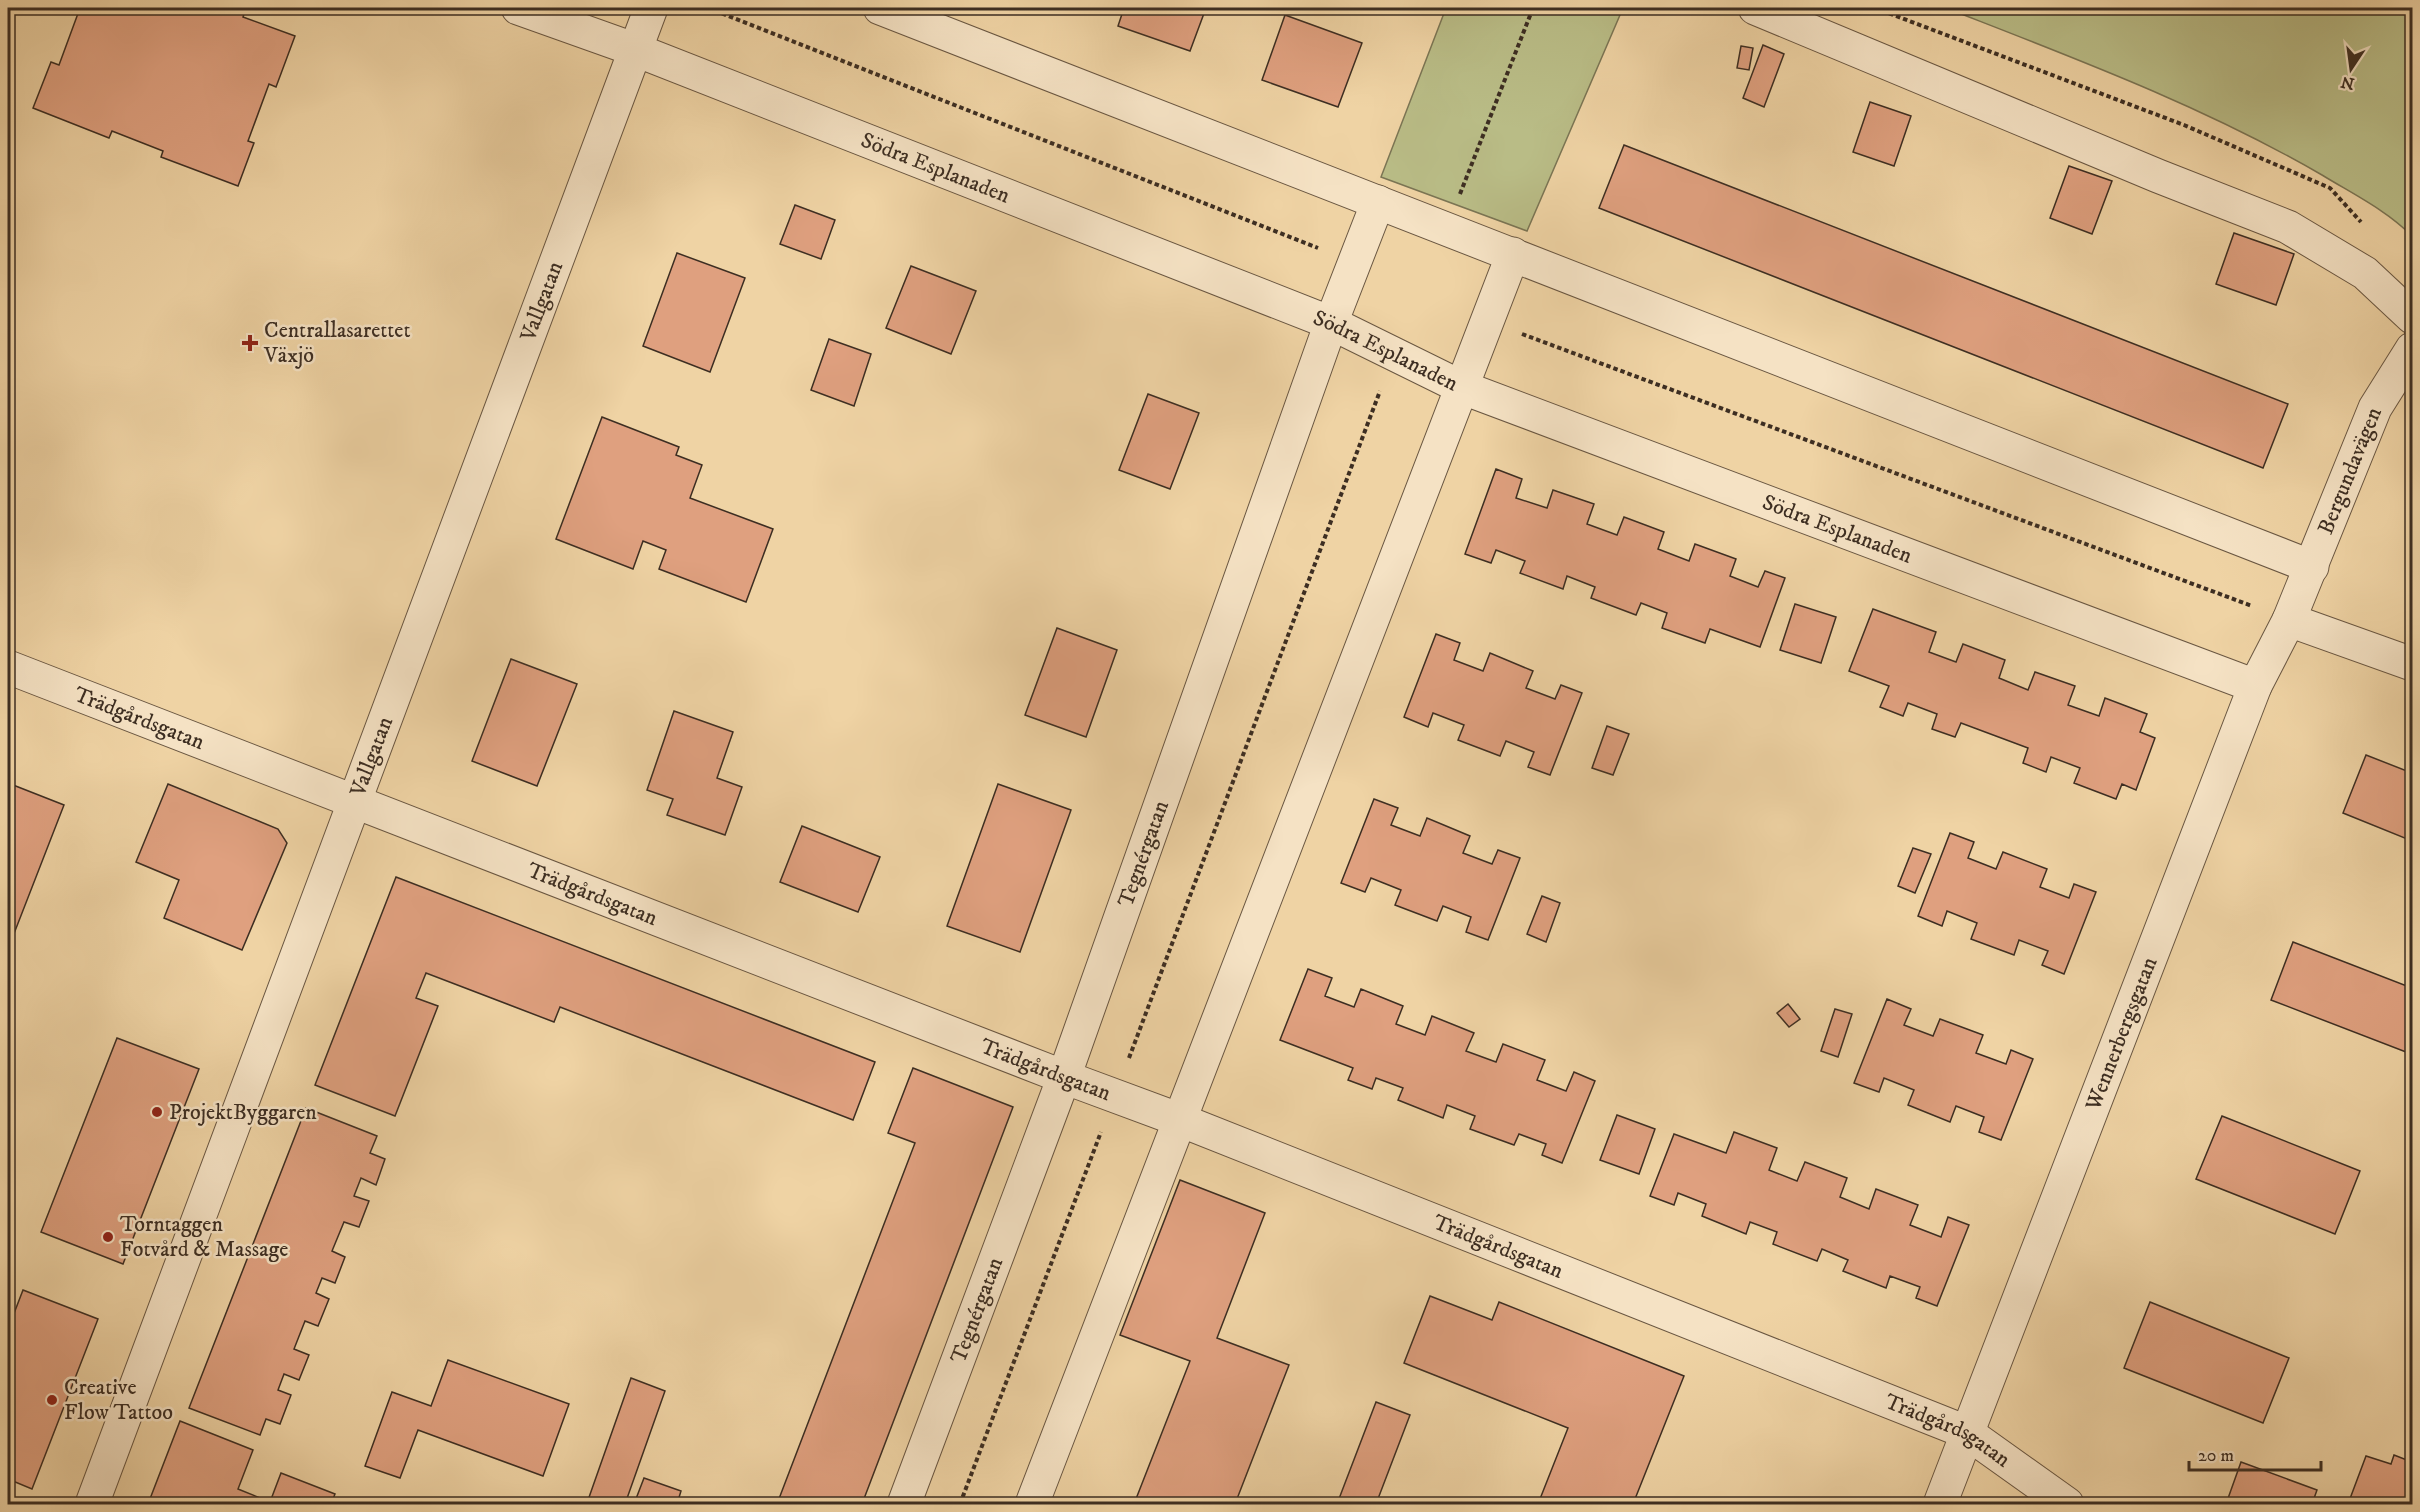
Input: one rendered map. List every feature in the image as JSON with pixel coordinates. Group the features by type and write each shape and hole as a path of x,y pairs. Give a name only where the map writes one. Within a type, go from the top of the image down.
{"street":[{"name":"Södra Esplanaden","path":"519,8 636,50 1331,323 1461,387 2255,686"},
{"name":"Vallgatan","path":"92,1504 651,8"},
{"path":"880,8 2312,567"},
{"path":"1755,8 2158,176 2288,227 2365,273 2412,317"},
{"name":"Tegnérgatan","path":"904,1504 1064,1077 1331,323 1378,202"},
{"path":"1032,1504 1513,254"},
{"name":"Bergundavägen","path":"2312,567 2375,408 2412,349"},
{"name":"Wennerbergsgatan","path":"1940,1504 2255,686 2289,620 2312,567"},
{"path":"2289,620 2412,664"},
{"name":"Trädgårdsgatan","path":"8,667 1180,1120 1966,1432 2067,1504"}],"path":[{"path":"708,8 1354,262"},
{"path":"1446,229 1533,8"},
{"path":"1875,8 2184,125 2330,188 2366,228"},
{"path":"1487,321 2289,620"},
{"path":"960,1504 1394,354"}],"green space":[{"path":"1446,8 1623,8 1527,231 1381,177"},
{"path":"1946,8 2412,8 2412,236 2380,210 2357,196 2277,150 2231,127 2137,84"}],"building":[{"path":"80,8 246,8 243,17 295,36 276,87 269,84 248,141 254,143 238,186 161,157 163,151 112,131 109,138 33,108 51,62 59,65"},
{"path":"1124,8 1206,8 1190,51 1118,26"},
{"path":"1285,15 1362,43 1338,107 1262,80"},
{"path":"1763,45 1784,54 1764,107 1743,98"},
{"path":"1741,46 1753,48 1749,70 1737,68"},
{"path":"1870,102 1911,116 1894,166 1853,152"},
{"path":"1624,145 2288,404 2263,468 1599,208"},
{"path":"2069,166 2112,181 2092,234 2050,218"},
{"path":"795,205 835,220 821,259 780,244"},
{"path":"2234,233 2294,254 2276,305 2216,284"},
{"path":"677,253 745,278 710,372 643,346"},
{"path":"911,266 976,291 951,354 886,328"},
{"path":"829,339 871,354 854,406 811,390"},
{"path":"1148,394 1199,413 1170,489 1119,470"},
{"path":"602,417 679,447 676,455 702,465 690,498 773,529 746,602 659,569 666,550 643,541 633,569 556,539"},
{"path":"1496,469 1522,479 1516,498 1547,508 1553,490 1594,504 1587,524 1617,535 1624,517 1664,532 1658,549 1689,561 1695,544 1736,559 1730,576 1758,587 1765,571 1785,578 1760,647 1710,629 1705,643 1662,628 1667,613 1641,603 1636,615 1591,598 1595,587 1567,576 1563,589 1520,573 1525,561 1496,550 1491,563 1465,554"},
{"path":"1795,604 1836,617 1821,663 1780,650"},
{"path":"1873,609 1936,632 1929,652 1956,662 1963,644 2005,660 1999,678 2028,690 2035,672 2075,686 2068,705 2099,716 2105,698 2147,714 2140,732 2155,738 2136,790 2122,784 2116,799 2074,783 2080,768 2051,757 2046,772 2023,763 2028,748 1961,723 1955,737 1932,729 1937,714 1908,703 1903,716 1880,707 1889,686 1849,671"},
{"path":"1057,628 1117,650 1086,737 1025,715"},
{"path":"1436,634 1460,643 1454,660 1483,671 1490,653 1533,671 1526,688 1555,699 1561,685 1582,693 1550,775 1528,767 1534,752 1506,741 1500,756 1458,740 1464,725 1433,713 1428,727 1404,717"},
{"path":"511,659 577,684 537,786 472,761"},
{"path":"674,711 733,732 717,778 742,787 725,835 667,815 673,799 647,790"},
{"path":"1607,726 1629,734 1613,775 1592,768"},
{"path":"2366,755 2412,773 2412,841 2343,813"},
{"path":"8,783 64,805 8,949"},
{"path":"168,784 278,829 287,843 242,950 164,918 179,880 136,862"},
{"path":"998,784 1071,810 1020,952 947,926"},
{"path":"1374,799 1398,808 1391,825 1420,836 1427,818 1470,836 1463,853 1492,864 1498,850 1520,858 1488,940 1466,932 1471,917 1443,906 1437,921 1395,905 1401,890 1371,878 1365,892 1341,883"},
{"path":"802,826 880,857 858,912 780,882"},
{"path":"1950,833 1974,842 1968,858 1996,869 2003,852 2047,869 2040,887 2069,898 2074,884 2096,892 2064,974 2042,965 2048,951 2019,940 2014,955 1971,939 1977,923 1947,911 1942,926 1918,916"},
{"path":"1913,848 1931,854 1915,893 1898,886"},
{"path":"396,877 875,1062 853,1120 560,1007 554,1022 426,973 416,998 438,1006 395,1116 315,1085"},
{"path":"1542,896 1560,903 1546,942 1527,934"},
{"path":"2293,942 2412,988 2412,1034 2406,1052 2271,1000"},
{"path":"1308,969 1332,978 1325,996 1354,1007 1361,989 1403,1006 1396,1024 1425,1035 1432,1016 1474,1033 1466,1051 1496,1062 1503,1044 1545,1060 1537,1080 1566,1091 1574,1072 1595,1081 1562,1163 1542,1155 1546,1144 1519,1134 1514,1145 1470,1129 1475,1116 1447,1105 1443,1118 1398,1100 1403,1088 1376,1078 1372,1089 1348,1080 1353,1068 1280,1040"},
{"path":"1887,999 1911,1009 1904,1025 1933,1036 1940,1019 1983,1035 1976,1053 2006,1064 2011,1050 2033,1059 2001,1140 1979,1132 1984,1117 1956,1106 1950,1122 1908,1105 1914,1090 1884,1078 1879,1092 1854,1083"},
{"path":"1788,1004 1800,1019 1789,1027 1777,1013"},
{"path":"1835,1009 1852,1014 1838,1057 1821,1051"},
{"path":"117,1038 199,1069 123,1264 41,1232"},
{"path":"913,1068 1013,1107 862,1504 777,1504 915,1143 888,1133"},
{"path":"306,1108 377,1136 370,1153 385,1159 376,1185 361,1178 354,1196 369,1201 359,1227 344,1222 332,1251 345,1257 335,1283 322,1278 316,1293 329,1299 318,1326 305,1321 294,1349 309,1355 299,1380 284,1374 278,1390 291,1395 280,1424 266,1419 260,1435 189,1408"},
{"path":"1617,1115 1655,1129 1639,1174 1600,1160"},
{"path":"2222,1116 2360,1171 2335,1234 2196,1179"},
{"path":"1734,1132 1777,1148 1769,1170 1797,1181 1805,1162 1847,1178 1840,1197 1869,1209 1876,1189 1918,1205 1910,1225 1941,1237 1948,1217 1969,1225 1937,1306 1916,1298 1920,1287 1890,1276 1886,1288 1843,1271 1848,1260 1822,1249 1817,1261 1773,1244 1777,1232 1750,1222 1746,1234 1702,1216 1706,1204 1678,1193 1674,1205 1650,1196 1674,1134 1726,1153"},
{"path":"1180,1180 1265,1213 1217,1338 1289,1365 1235,1504 1134,1504 1190,1361 1120,1335"},
{"path":"23,1290 98,1319 32,1489 8,1479 8,1329"},
{"path":"1430,1296 1492,1320 1499,1302 1684,1376 1633,1504 1538,1504 1568,1428 1404,1363"},
{"path":"2150,1302 2289,1358 2263,1423 2124,1368"},
{"path":"448,1360 569,1404 543,1476 418,1430 400,1478 365,1466 392,1392 431,1406"},
{"path":"631,1378 665,1391 625,1504 587,1503"},
{"path":"1376,1402 1410,1415 1376,1504 1337,1504"},
{"path":"180,1421 253,1450 238,1489 270,1502 281,1473 335,1494 331,1504 148,1504"},
{"path":"2394,1455 2412,1462 2412,1504 2348,1504 2366,1456 2391,1464"},
{"path":"2241,1462 2317,1490 2312,1504 2226,1504"},
{"path":"644,1478 681,1491 677,1504 634,1504"}],"place":[{"name":"Centrallasarettet Växjö","path":"250,343"},
{"name":"ProjektByggaren","path":"157,1112"},
{"name":"Torntaggen Fotvård & Massage","path":"108,1237"},
{"name":"Creative Flow Tattoo","path":"52,1400"}]}
